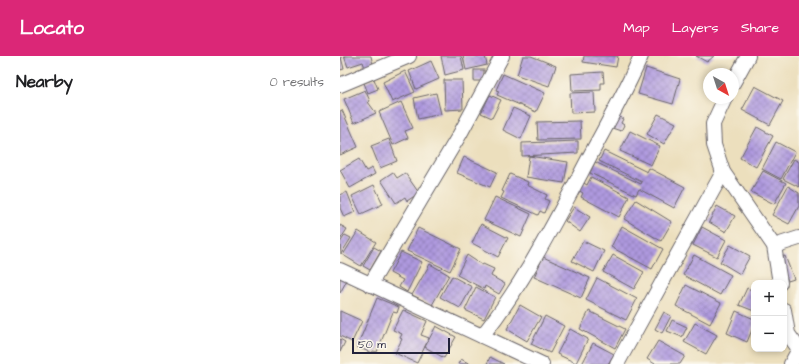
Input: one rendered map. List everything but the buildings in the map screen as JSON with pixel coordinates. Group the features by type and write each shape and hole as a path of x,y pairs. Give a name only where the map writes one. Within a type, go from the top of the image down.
{"street":[{"path":"340,85 388,60 409,56"},
{"path":"370,285 460,134 502,56"},
{"path":"482,336 503,310 523,280 615,109 641,56"},
{"path":"739,72 748,56"},
{"path":"722,104 713,124 714,145 724,172 774,246 780,280"},
{"path":"617,364 724,172"},
{"path":"774,246 799,238"},
{"path":"340,270 542,364"},
{"path":"785,316 788,334 799,349 791,364"}]}
